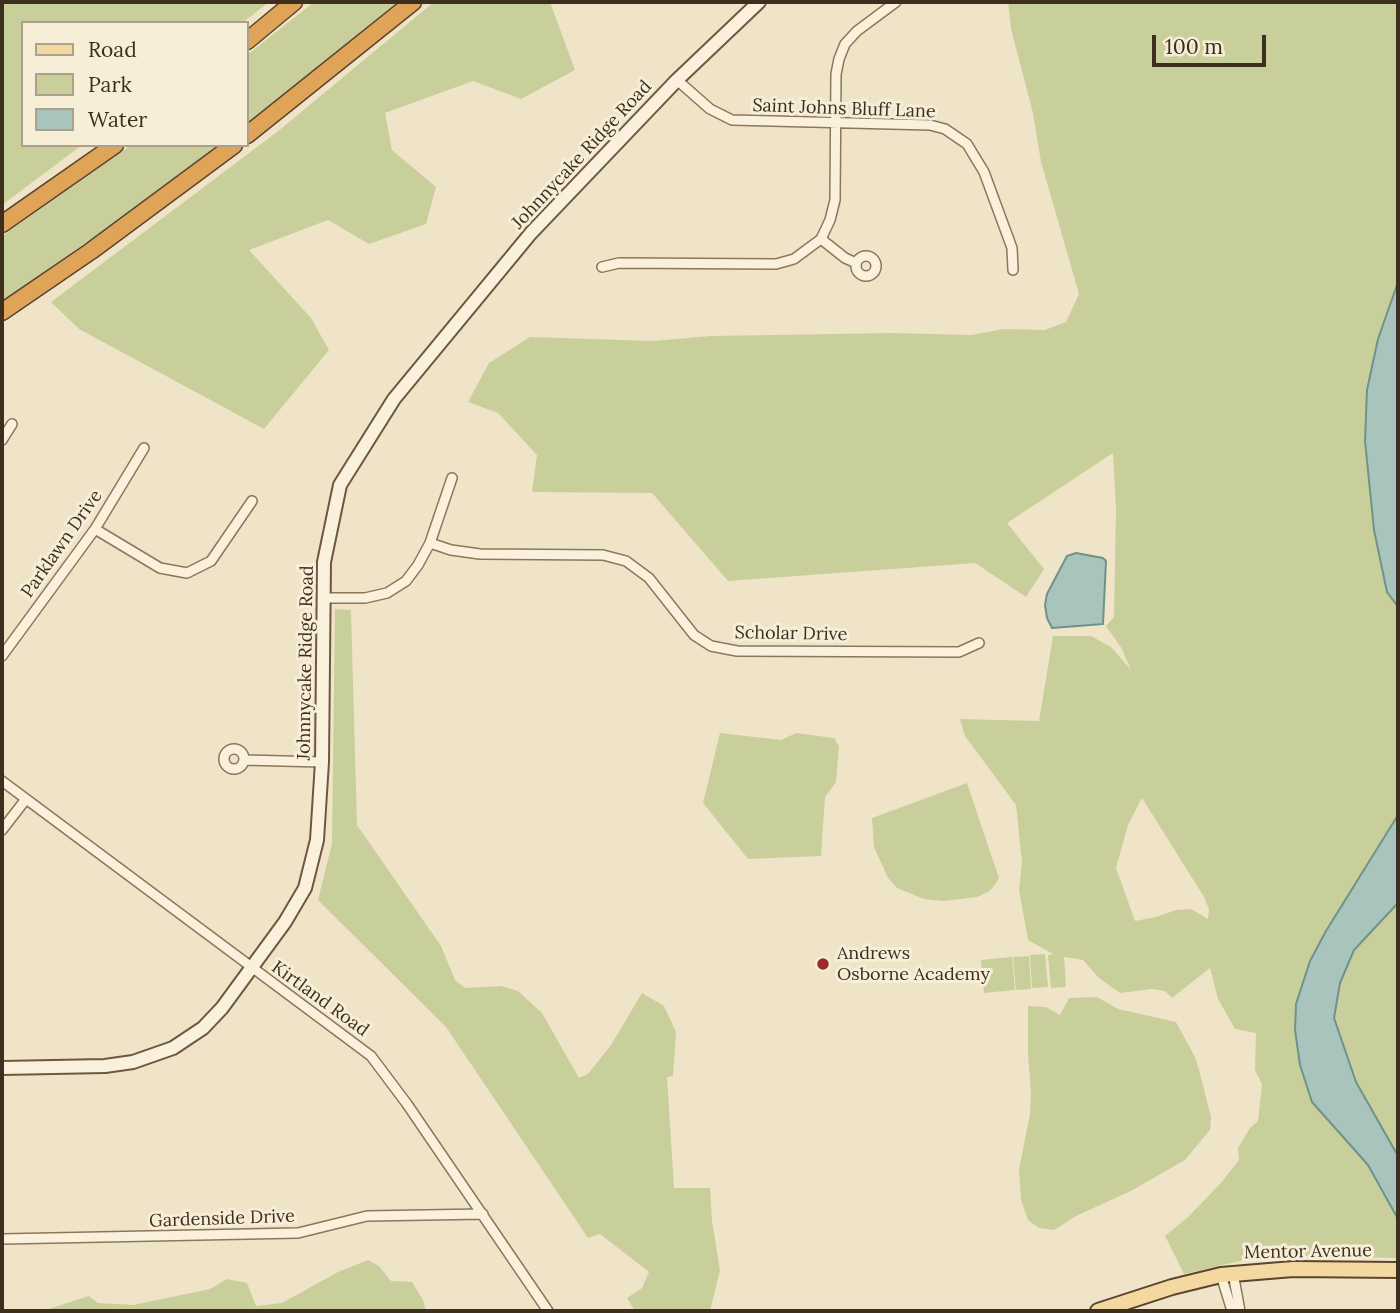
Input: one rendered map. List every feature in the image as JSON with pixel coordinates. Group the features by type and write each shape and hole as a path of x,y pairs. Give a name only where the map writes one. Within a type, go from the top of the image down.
{"highway":[{"path":"248,40 294,2"},
{"path":"248,134 413,2"},
{"path":"2,224 112,147"},
{"path":"2,312 91,251 231,147"}],"main road":[{"name":"Johnnycake Ridge Road","path":"2,1068 105,1066 133,1062 173,1048 203,1028 222,1008 285,922 305,888 317,840 322,762 324,562 340,485 394,399 531,233 677,80 759,2"},
{"name":"Mentor Avenue","path":"1098,1311 1172,1287 1227,1274 1293,1269 1398,1270"}],"street":[{"path":"602,267 619,263 776,264 794,259 821,239 835,200 836,74 839,59 845,44 870,19 896,2"},
{"name":"Saint Johns Bluff Lane","path":"677,80 710,109 732,120 930,125 958,136 972,150 984,172 1013,248 1013,270"},
{"path":"821,239 856,263"},
{"path":"2,440 12,424"},
{"name":"Parklawn Drive","path":"2,656 95,529 144,448"},
{"path":"324,598 365,598 387,593 406,581 430,543 452,478"},
{"path":"95,529 160,568 187,573 211,561 252,501"},
{"name":"Scholar Drive","path":"430,543 451,550 480,554 603,555 626,561 649,578 694,635 711,646 737,651 959,652 979,643"},
{"path":"244,760 322,762"},
{"name":"Kirtland Road","path":"2,781 371,1056 548,1311"},
{"path":"2,830 26,799"},
{"name":"Gardenside Drive","path":"2,1239 298,1233 368,1216 483,1214"},
{"path":"1227,1274 1232,1311"},
{"path":"1227,1274 1240,1311"}],"green space":[{"path":"2,2 269,2 245,21 21,21 21,147 79,147 2,205"},
{"path":"314,2 398,2 248,123 248,54"},
{"path":"434,2 550,2 575,70 521,99 473,81 385,113 392,150 436,187 426,224 369,244 328,220 249,250 311,318 329,350 264,429 79,329 51,302 277,132"},
{"path":"1008,2 1398,2 1398,282 1367,390 1365,441 1374,530 1387,592 1398,607 1398,815 1310,961 1312,1102 1368,1165 1398,1219 1398,1258 1305,1256 1244,1260 1184,1274 1165,1236 1220,1184 1239,1160 1238,1148 1250,1128 1258,1121 1262,1084 1255,1070 1256,1033 1235,1029 1218,999 1210,968 1172,998 1165,991 1152,989 1120,993 1099,978 1083,960 1064,957 1066,987 1051,988 1048,955 1053,954 1028,940 1019,890 1022,862 1016,805 965,736 960,719 1039,721 1053,636 1091,636 1111,647 1131,670 1122,649 1106,626 1114,617 1116,509 1113,453 1007,523 1044,569 1026,597 975,563 728,581 652,493 532,492 537,455 498,413 468,402 489,363 530,337 653,341 711,336 893,333 972,335 1003,329 1045,330 1066,322 1079,294 1041,162 1033,113 1011,29","holes":["1142,798 1209,909 1208,919 1191,909 1176,910 1135,921 1116,868 1128,825"]},
{"path":"128,147 217,147 2,301 2,236"},
{"path":"335,609 351,610 357,825 441,946 455,980 465,988 501,986 518,991 542,1013 579,1078 588,1074 611,1045 642,993 664,1006 676,1032 673,1076 667,1077 674,1188 710,1188 720,1270 710,1311 635,1311 627,1298 642,1288 649,1272 600,1234 588,1238 446,1027 318,900 332,843"},
{"path":"720,733 781,740 796,733 834,738 839,746 836,782 825,797 821,856 748,859 703,803"},
{"path":"967,783 999,878 995,885 977,897 943,901 924,899 897,888 888,878 874,847 872,818"},
{"path":"1398,903 1398,1156 1356,1082 1334,1018 1340,983 1354,950"},
{"path":"1045,954 1048,987 1032,988 1030,955"},
{"path":"1029,956 1031,989 1016,990 1013,957"},
{"path":"1012,957 1015,990 984,993 981,960"},
{"path":"1097,997 1118,1009 1176,1022 1195,1057 1211,1117 1210,1130 1185,1160 1131,1191 1078,1215 1054,1230 1039,1228 1028,1220 1021,1200 1019,1169 1030,1114 1028,1006 1046,1007 1060,1015 1069,998"},
{"path":"368,1260 379,1266 391,1281 412,1282 426,1311 42,1311 89,1296 98,1303 133,1305 210,1289 227,1279 247,1283 256,1306 282,1303 338,1272"}],"water":[{"path":"1398,282 1398,607 1387,592 1374,530 1365,441 1367,390 1378,339"},
{"path":"1076,553 1103,558 1106,561 1103,624 1052,628 1045,605 1047,594 1067,556"},
{"path":"1398,815 1398,903 1354,950 1340,983 1334,1018 1356,1082 1398,1156 1398,1219 1368,1165 1312,1102 1300,1065 1295,1030 1296,1004 1310,961"}],"place":[{"name":"Andrews Osborne Academy","path":"823,964"}]}
